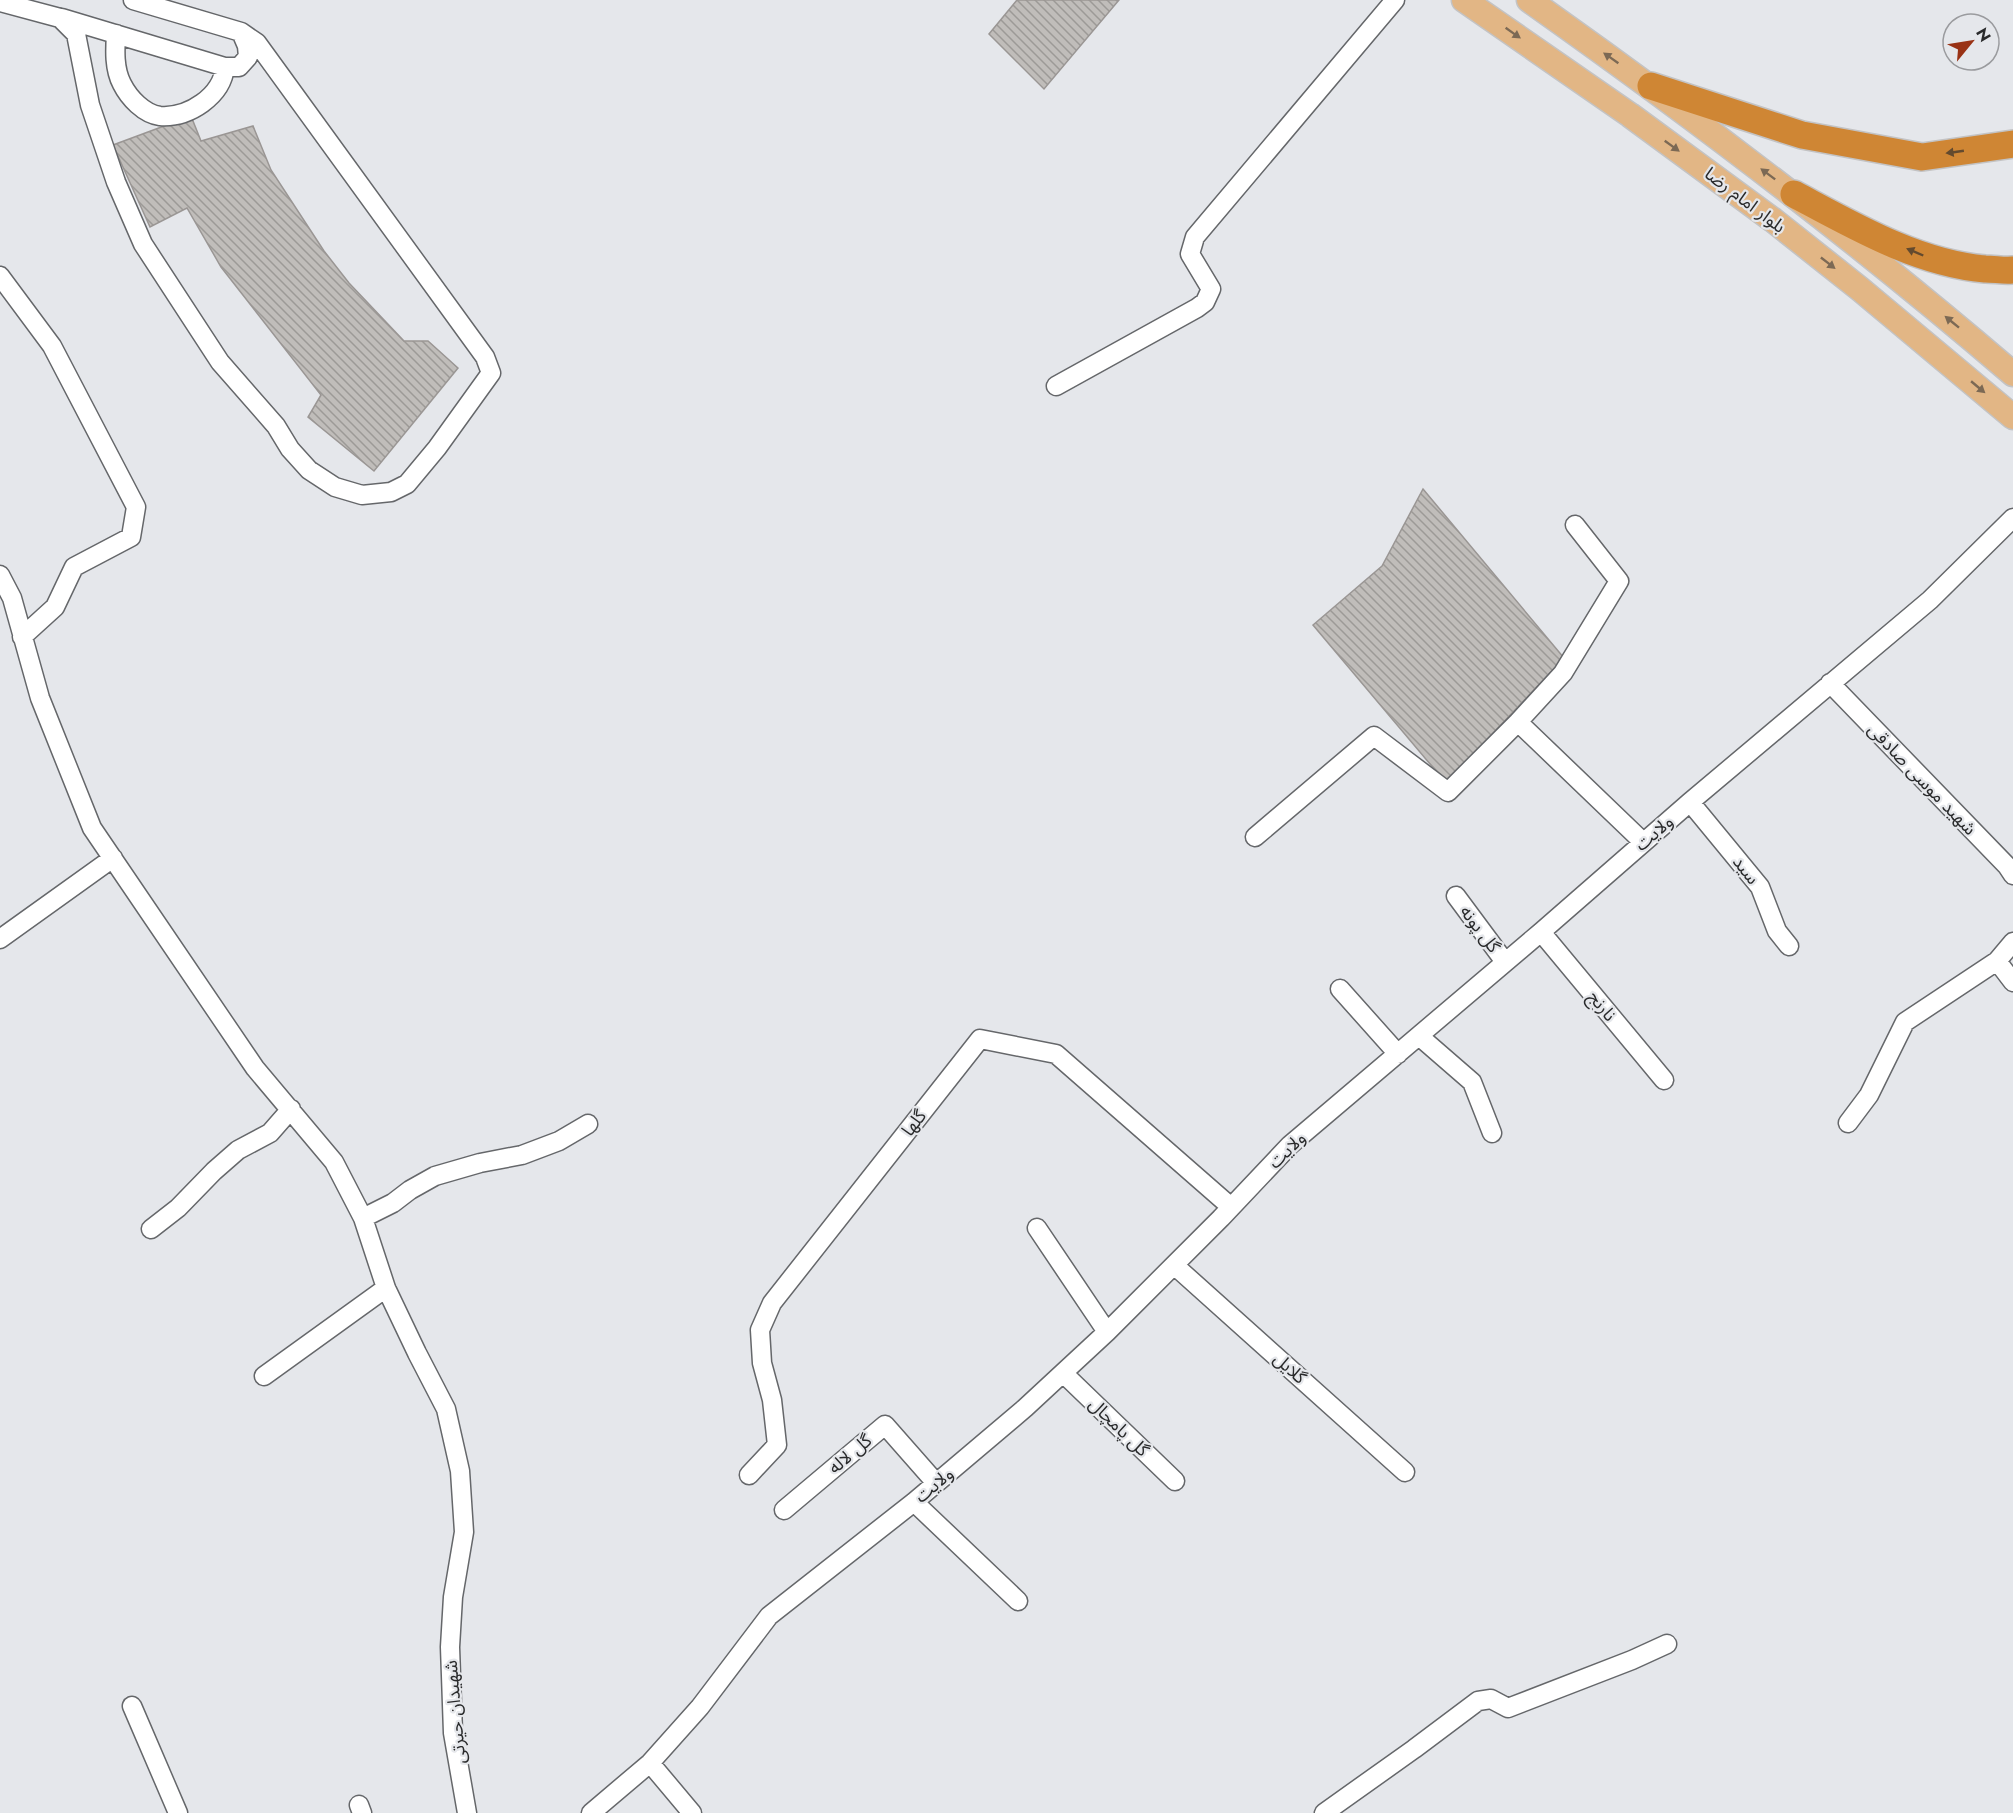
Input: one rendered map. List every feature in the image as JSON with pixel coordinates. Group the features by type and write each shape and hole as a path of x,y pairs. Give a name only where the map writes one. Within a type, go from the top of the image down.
{"highway":[{"path":"1651,86 1802,135 1922,157 2013,144"},
{"path":"1794,194 1854,226 1927,257 1962,267 2013,270"}],"main road":[{"name":"بلوار امام رضا","path":"1464,0 1630,115 1773,220 1860,289 2013,417"},
{"name":"بلوار امام رضا","path":"1529,0 1651,86 1794,194 2013,374"}],"street":[{"path":"60,18 76,34 90,105 116,182 143,244 220,362 276,426 290,449 309,470 335,488 362,495 391,492 407,484 491,374 485,357 257,43 241,32 133,0"},
{"path":"1056,386 1204,302 1210,295 1211,289 1190,254 1195,237 1395,0"},
{"path":"0,2 225,67 239,67 248,57 247,46 241,32"},
{"path":"116,34 116,61 121,83 134,101 151,113 160,116 177,114 208,99 224,80 225,67"},
{"path":"0,276 52,346 136,507 131,537 74,567 55,607 22,637"},
{"name":"ولایت","path":"591,1813 650,1763 700,1707 769,1616 914,1502 1025,1408 1107,1332 1232,1207 1290,1145 1541,932 1643,842 1930,600 2013,518"},
{"path":"1255,837 1374,736 1448,792 1563,674 1619,581 1575,525"},
{"name":"شهیدان حیرتی","path":"0,575 12,598 40,698 92,828 255,1068 334,1162 363,1218 386,1288 446,1409 460,1471 464,1532 453,1597 450,1647 453,1733 467,1813"},
{"name":"شهید موسی صادقی","path":"1830,683 2007,866 2013,875"},
{"path":"1518,722 1643,842"},
{"name":"سید","path":"1690,802 1760,886 1777,931 1789,946"},
{"path":"0,939 113,858"},
{"name":"گل پونه","path":"1456,896 1505,962"},
{"name":"نارنج","path":"1541,932 1664,1080"},
{"path":"1848,1123 1869,1095 1905,1022 1997,961 2013,942"},
{"path":"1997,961 2013,982"},
{"path":"1340,989 1398,1054"},
{"path":"1419,1036 1472,1082 1492,1133"},
{"name":"گلها","path":"749,1475 777,1445 772,1400 762,1363 760,1330 772,1303 980,1040 1056,1054 1232,1207"},
{"path":"152,1230 238,1150 270,1133 291,1109"},
{"path":"363,1218 393,1203 435,1176 480,1163 522,1155 559,1141 588,1124"},
{"path":"1037,1228 1107,1332"},
{"name":"گلایل","path":"1174,1265 1405,1472"},
{"path":"264,1376 386,1288"},
{"name":"گل پامچال","path":"1064,1373 1175,1481"},
{"name":"گل لاله","path":"784,1510 885,1425 936,1483"},
{"path":"914,1502 1018,1602"},
{"path":"1324,1813 1478,1701 1491,1699 1508,1708 1668,1644"},
{"path":"132,1706 178,1813"},
{"path":"650,1763 692,1813"}],"building":[{"path":"1017,0 1119,0 1044,89 989,34"},
{"path":"191,116 201,141 253,126 271,170 324,251 349,283 404,341 428,341 458,368 374,471 308,417 321,395 221,267 187,208 150,227 113,145"},
{"path":"1423,489 1564,658 1446,783 1313,625 1382,566"}]}
